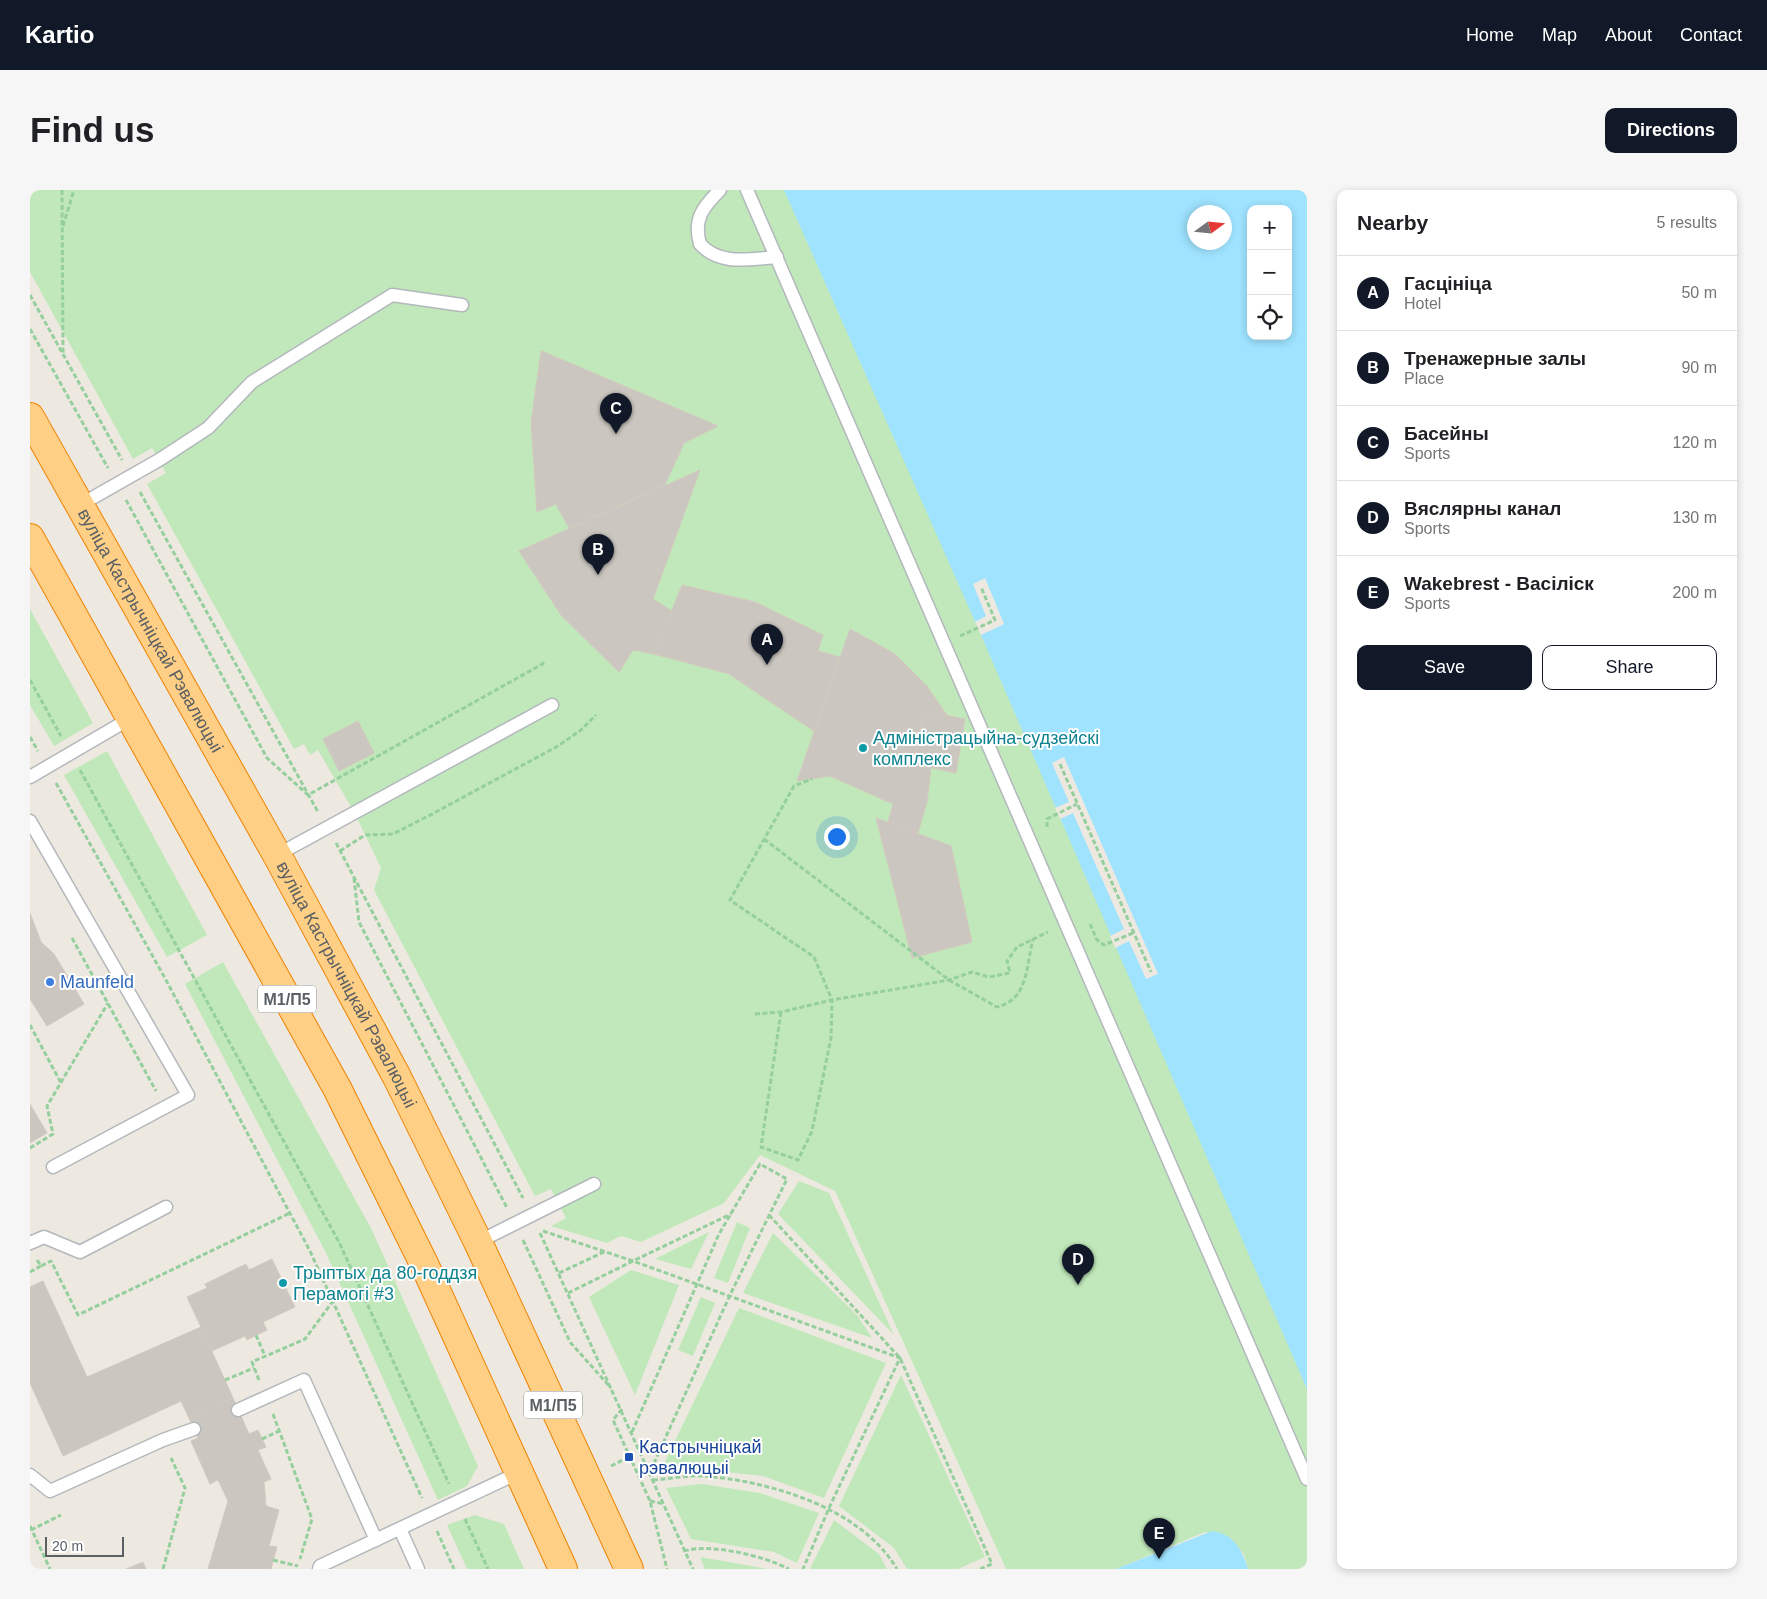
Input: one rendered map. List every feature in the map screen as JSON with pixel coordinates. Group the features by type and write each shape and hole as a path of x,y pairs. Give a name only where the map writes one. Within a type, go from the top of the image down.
{"highway":[{"name":"вуліца Кастрычніцкай Рэвалюцыі","path":"30,417 277,855 397,1077 478,1242 629,1569"},
{"name":"М1/П5","path":"30,538 337,1088 425,1266 563,1569"}],"lane":[{"path":"720,190 700,212 697,222 700,244 717,257 739,260 776,257"},
{"path":"747,190 1307,1479"},
{"path":"80,505 132,476 208,428 252,382 392,295 462,305"},
{"path":"277,855 552,705"},
{"path":"30,777 131,718"},
{"path":"30,821 188,1095 53,1167"},
{"path":"478,1242 594,1184"},
{"path":"32,1249 44,1237 80,1252 166,1207"},
{"path":"238,1410 304,1380 376,1540"},
{"path":"30,1475 50,1491 163,1440 194,1429"},
{"path":"319,1569 320,1566 518,1473"},
{"path":"400,1529 418,1569"}],"path":[{"path":"62,190 63,355"},
{"path":"62,232 74,190"},
{"path":"30,295 328,828 532,1214"},
{"path":"30,329 267,758 308,795"},
{"path":"976,629 995,620 982,587"},
{"path":"308,795 546,662"},
{"path":"30,680 339,1242 488,1569"},
{"path":"340,851 365,835 393,834 434,813 558,746 581,730 596,715"},
{"path":"30,737 166,980 290,1213 333,1301 454,1569"},
{"path":"1060,764 1151,972"},
{"path":"781,1012 761,1148 798,1160 812,1131 831,1038 832,1000 814,957 730,900 794,786 812,779"},
{"path":"1050,835 1047,828 1047,819 1077,804"},
{"path":"764,839 949,980 997,1007 1008,1004 1024,986 1032,939"},
{"path":"353,874 359,922 514,1223 570,1342 614,1391"},
{"path":"1089,923 1097,940 1104,945 1133,933"},
{"path":"755,1014 781,1012 832,1000 949,980 972,972 989,977 1010,973 1008,960 1017,947 1066,924"},
{"path":"71,936 165,1107"},
{"path":"30,1148 53,1134 47,1106 62,1084 108,1003"},
{"path":"30,1025 62,1084"},
{"path":"632,1432 719,1234 760,1164 787,1179 730,1295 650,1472"},
{"path":"30,1272 50,1261 78,1315 290,1213"},
{"path":"568,1293 633,1260 732,1214"},
{"path":"769,1215 900,1358 992,1564 980,1569"},
{"path":"693,1569 614,1391 539,1230 633,1260 900,1358"},
{"path":"32,1249 41,1266"},
{"path":"559,1273 606,1251"},
{"path":"273,1560 297,1568 312,1519 252,1362 305,1339 333,1301"},
{"path":"256,1335 265,1356"},
{"path":"803,1569 829,1508 900,1358"},
{"path":"225,1380 254,1368"},
{"path":"622,1409 613,1420 650,1501 667,1569"},
{"path":"262,1438 279,1431"},
{"path":"162,1569 185,1488 163,1440"},
{"path":"654,1480 702,1476 762,1484 829,1508 887,1553 897,1569"},
{"path":"650,1501 664,1504"},
{"path":"50,1569 30,1529 61,1516"},
{"path":"684,1551 698,1547 772,1560 789,1569"}],"green space":[{"path":"30,190 1307,190 1307,1569 1248,1569 1244,1555 1231,1538 1205,1532 1116,1569 1006,1569 835,1191 760,1155 724,1203 641,1242 621,1236 607,1243 551,1226 566,1218 551,1189 535,1196 374,890 381,868 354,812 318,750 310,755 304,744 294,749 147,484 166,473 152,448 133,459 30,272"},
{"path":"30,609 93,723 54,746 30,705"},
{"path":"107,751 207,935 167,957 64,775"},
{"path":"223,962 371,1228 478,1466 467,1486 438,1500 326,1253 185,984"},
{"path":"799,1181 829,1193 894,1335 778,1214"},
{"path":"737,1222 750,1228 728,1283 714,1278"},
{"path":"709,1232 691,1269 655,1259"},
{"path":"773,1233 857,1315 872,1338 743,1293"},
{"path":"631,1270 679,1285 635,1395 589,1297"},
{"path":"701,1297 715,1303 693,1356 678,1350"},
{"path":"739,1308 886,1363 824,1498 763,1476 697,1469 660,1472"},
{"path":"901,1375 985,1557 958,1569 907,1569 894,1548 839,1506"},
{"path":"702,1484 760,1493 819,1513 797,1563 774,1552 691,1539 666,1488"},
{"path":"475,1515 504,1524 524,1569 467,1569 447,1525"},
{"path":"834,1520 879,1554 887,1569 810,1569"},
{"path":"700,1557 768,1569 705,1569"}],"water":[{"path":"784,190 1307,190 1307,1389 981,635"},
{"path":"1212,1531 1226,1536 1236,1544 1243,1555 1248,1569 1116,1569"}],"pier":[{"path":"985,578 1004,624 981,635 975,622 986,616 973,584"},
{"path":"1064,757 1158,974 1146,979 1129,941 1115,948 1110,936 1124,929 1073,813 1060,819 1055,808 1069,802 1052,763"}],"building":[{"path":"541,351 718,426 684,443 665,485 569,528 556,504 537,512 531,423"},
{"path":"700,470 653,599 672,611 654,654 633,650 619,672 561,615 519,551"},
{"path":"682,585 755,602 823,635 818,651 840,657 814,731 729,674 654,654"},
{"name":"Адміністрацыйна-судзейскі комплекс","path":"850,629 895,654 926,685 947,715 924,711 914,764 931,768 927,802 918,833 888,822 893,804 830,776 797,781"},
{"path":"924,711 965,719 956,773 914,764"},
{"path":"358,721 374,753 339,771 323,739"},
{"path":"876,818 951,846 972,942 912,958"},
{"path":"30,913 41,942 37,958 30,965"},
{"name":"Maunfeld","path":"41,942 54,954 84,1004 47,1026 30,999 30,965 37,958"},
{"path":"30,1104 47,1133 30,1143"},
{"path":"272,1259 295,1307 263,1322 267,1330 247,1340 245,1336 212,1351 187,1297 207,1288 205,1284 246,1264 249,1270"},
{"path":"43,1281 87,1377 201,1327 233,1398 189,1418 181,1401 63,1456 30,1383 30,1287"},
{"path":"233,1398 249,1434 258,1430 266,1447 258,1450 271,1479 264,1482 266,1506 279,1510 269,1546 277,1547 271,1569 208,1569 228,1501 218,1480 210,1484 191,1441 198,1438 189,1418"},
{"path":"143,1562 146,1569 126,1569"}],"place":[{"name":"Басейны","path":"616,434"},
{"name":"Тренажерные залы","path":"598,575"},
{"name":"Гасцініца","path":"767,665"},
{"name":"Адміністрацыйна-судзейскі комплекс","path":"863,748"},
{"name":"Maunfeld","path":"50,982"},
{"name":"Трыптых да 80-годдзя Перамогі #3","path":"283,1283"},
{"name":"Вяслярны канал","path":"1078,1285"},
{"name":"Кастрычніцкай рэвалюцыі","path":"629,1457"},
{"name":"Wakebrest - Васіліск","path":"1159,1559"}]}
